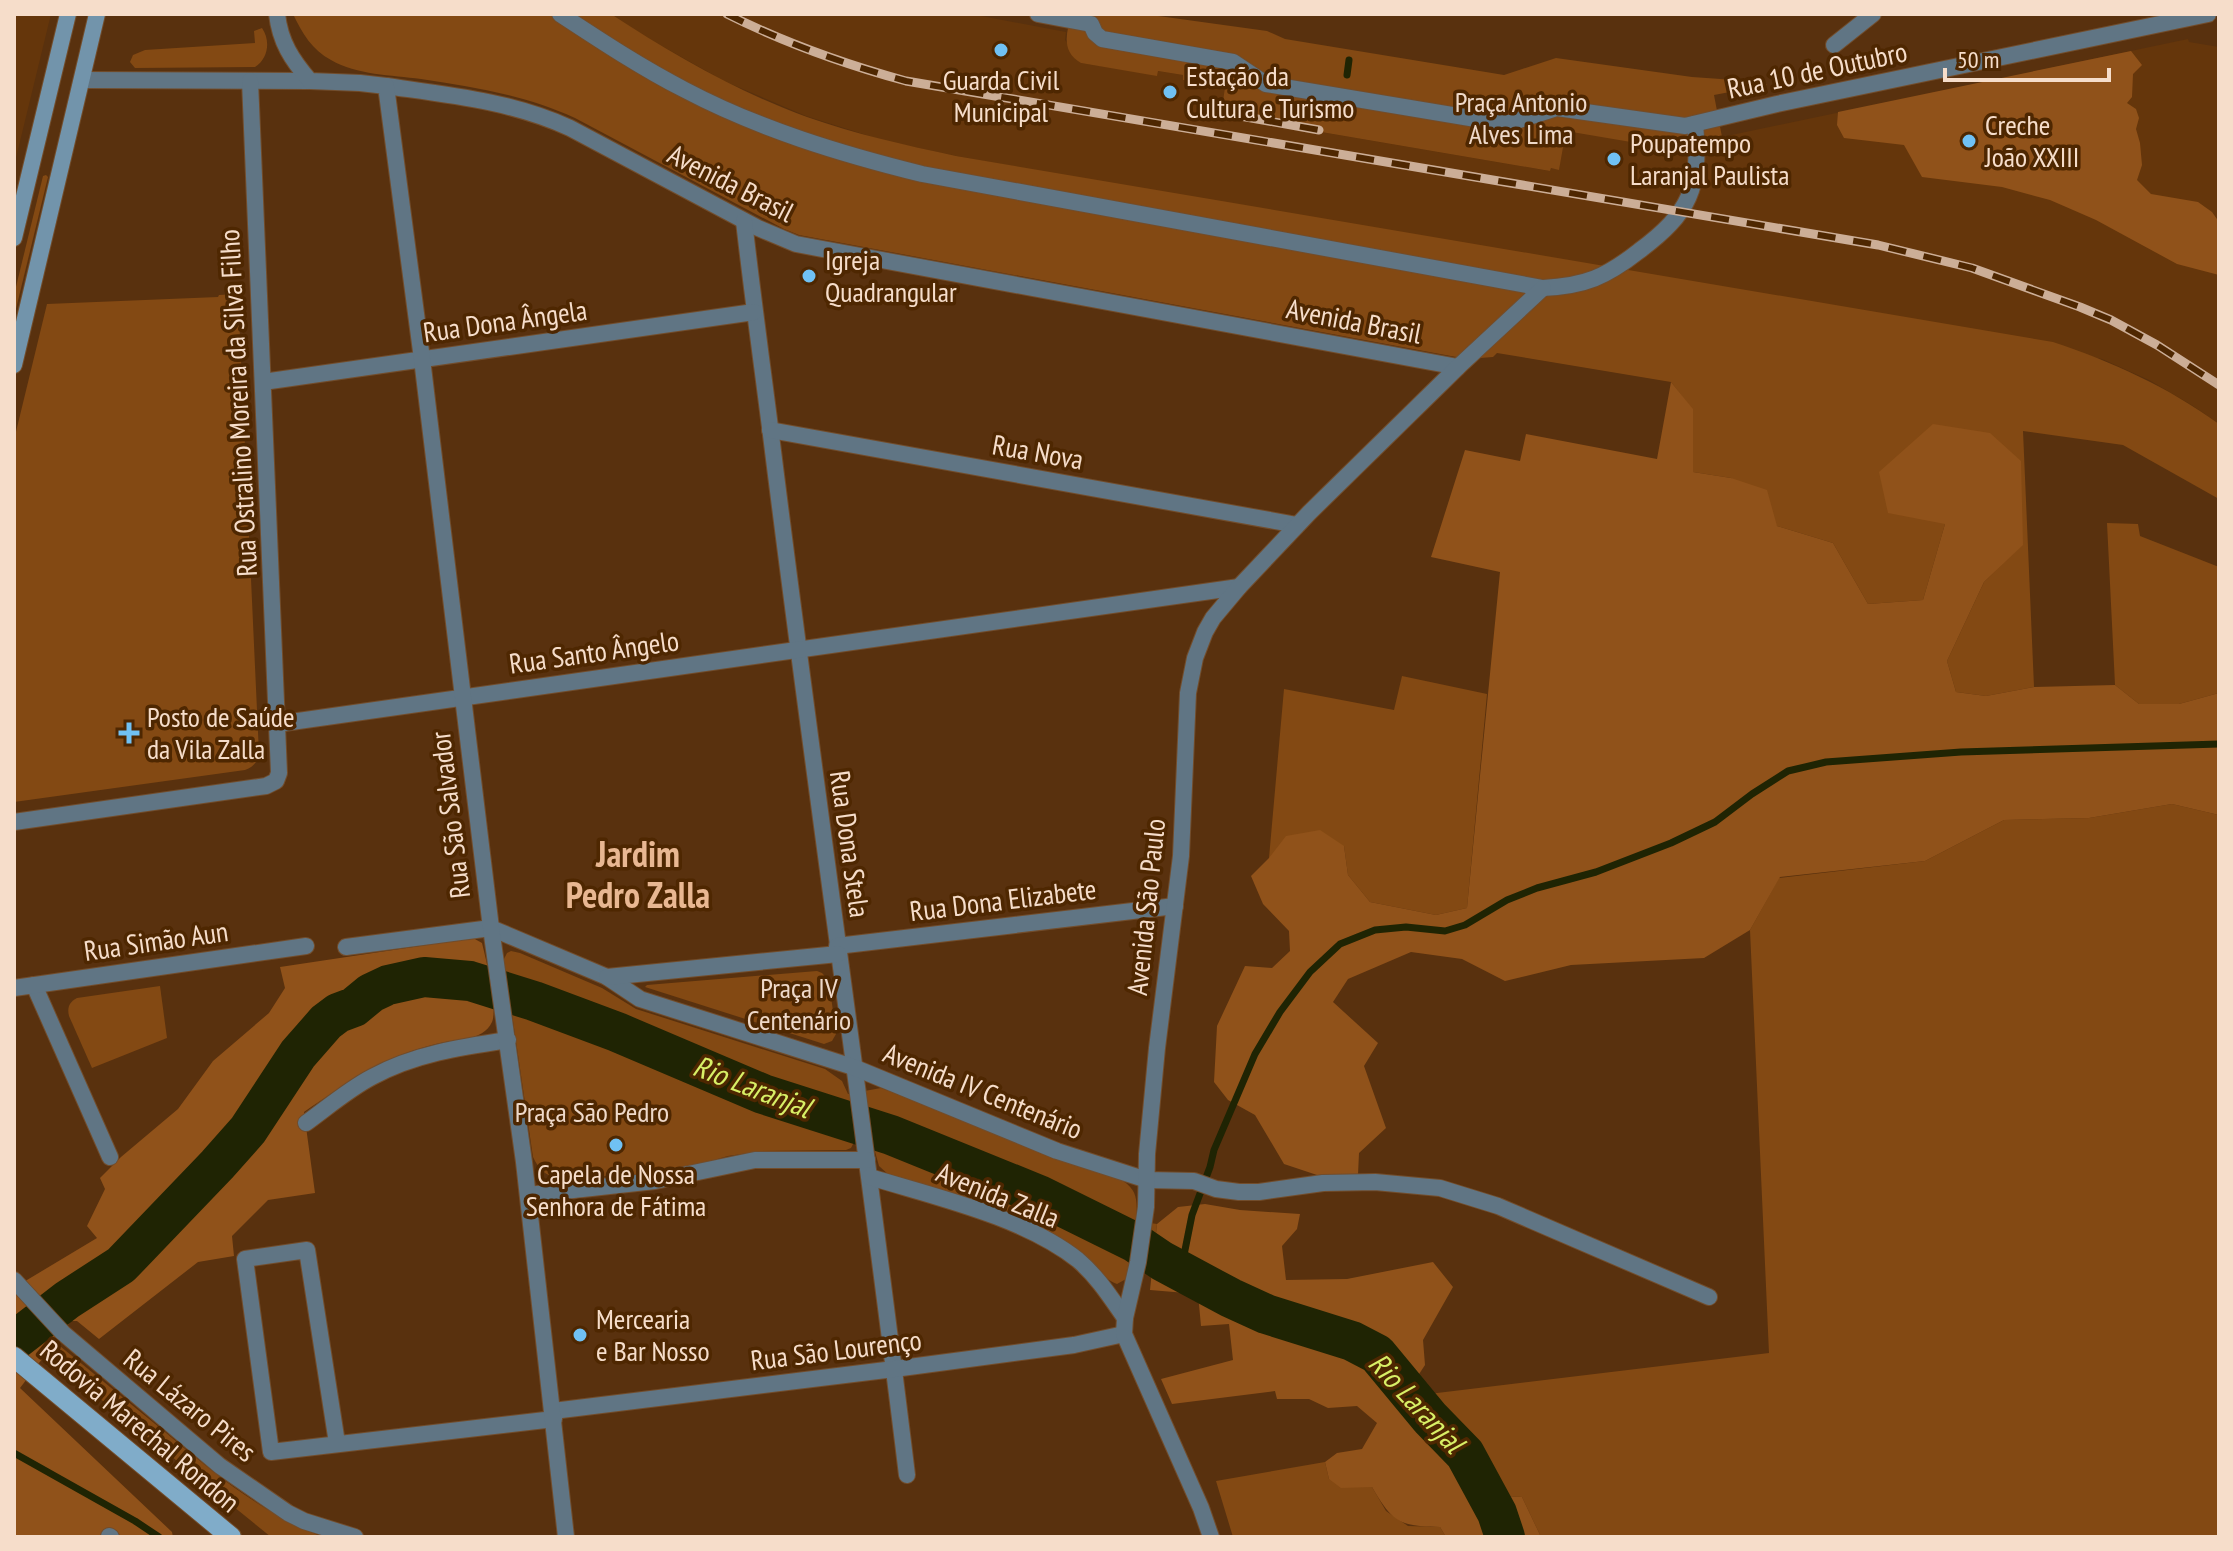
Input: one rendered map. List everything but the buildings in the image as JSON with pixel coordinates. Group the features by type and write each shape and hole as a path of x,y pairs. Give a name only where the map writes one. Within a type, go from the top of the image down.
{"main road":[{"path":"14,238 68,14"},
{"path":"14,365 97,14"},
{"path":"54,73 82,80"},
{"path":"37,146 64,153"},
{"name":"Rodovia Marechal Rondon","path":"14,1357 231,1537"}],"street":[{"path":"277,14 285,48 310,81"},
{"path":"560,14 688,92 793,136 877,163 922,174 1543,288 1571,286 1607,273 1622,265 1673,223 1693,184 1698,157 1695,124"},
{"path":"1038,14 1092,19"},
{"path":"1834,45 1873,14"},
{"name":"Rua 10 de Outubro","path":"1092,19 1095,33 1102,39 1233,62 1259,81 1281,86 1500,123 1561,108 1672,126 1695,124 2208,14"},
{"name":"Avenida Brasil","path":"82,80 360,83 500,103 570,128 744,221 796,244 1458,367"},
{"name":"Rua Ostralino Moreira da Silva Filho","path":"250,81 277,724"},
{"name":"Rua São Salvador","path":"386,86 491,928 528,1195 566,1537"},
{"name":"Rua Dona Stela","path":"744,221 797,649 869,1168 907,1475"},
{"name":"Avenida São Paulo","path":"1125,1326 1145,1222 1157,1048 1181,856 1186,711 1191,675 1205,632 1239,587 1297,525 1543,288"},
{"name":"Rua Dona Ângela","path":"263,382 754,312"},
{"name":"Rua Nova","path":"770,430 1297,525"},
{"name":"Rua Santo Ângelo","path":"277,724 1239,587"},
{"path":"14,822 272,785 279,773 277,724"},
{"name":"Rua Dona Elizabete","path":"607,977 1175,906"},
{"path":"346,947 491,928"},
{"name":"Avenida IV Centenário","path":"491,928 607,977 640,999 853,1067 1057,1151 1147,1180 1194,1181 1216,1189 1259,1192 1323,1183 1375,1182 1440,1188 1498,1206 1709,1297"},
{"name":"Rua Simão Aun","path":"14,988 306,946"},
{"path":"34,985 110,1157"},
{"path":"306,1123 361,1083 390,1068 436,1052 508,1040"},
{"path":"528,1195 655,1181 755,1160 869,1168"},
{"name":"Avenida Zalla","path":"869,1168 1038,1236 1078,1261 1093,1275 1125,1326"},
{"name":"Rua São Lourenço","path":"337,1443 307,1250 245,1259 271,1452 1074,1345 1125,1326"},
{"name":"Rua Lázaro Pires","path":"14,1280 63,1333 248,1486 304,1521 355,1537"},
{"path":"1125,1326 1211,1537"}],"shaded area":[{"path":"14,14 51,14 14,166"},
{"path":"611,14 971,14 1066,32 1065,40 1081,63 1157,75 1158,71 1184,75 1183,80 1225,87 1221,115 1550,171 1551,168 1559,169 1566,131 1714,145 1722,137 2188,39 2189,42 2219,47 2219,424 2149,380 2102,359 885,141 806,116 724,81"},
{"name":"Creche João XXIII","path":"2131,51 2142,65 2133,74 2132,97 2127,103 2136,109 2139,118 2136,129 2142,165 2137,180 2151,194 2198,202 2212,212 2219,222 2219,275 2177,264 2096,220 2050,200 2002,187 1922,177 1904,145 1844,138 1837,125 1838,112"},
{"path":"1671,382 1693,409 1693,472 1731,478 1767,490 1777,526 1833,543 1868,604 1923,600 1945,524 1888,513 1879,472 1933,424 1990,433 2021,461 2023,545 1984,582 1947,661 1956,692 1986,696 2034,687 2115,685 2139,704 2179,704 2219,693 2219,815 2172,804 2089,818 2004,820 1925,861 1780,877 1750,930 1704,958 1571,965 1505,981 1462,959 1411,952 1348,979 1333,1002 1378,1043 1364,1066 1386,1128 1359,1153 1358,1175 1317,1175 1284,1164 1255,1115 1228,1100 1214,1082 1217,1026 1245,966 1272,968 1290,951 1289,931 1263,904 1251,876 1286,836 1320,830 1344,846 1348,875 1370,902 1436,915 1467,908 1500,572 1431,557 1465,450 1520,461 1526,434 1657,459"},
{"path":"473,938 482,943 491,983 494,1006 488,1028 467,1039 417,1049 383,1063 304,1112 315,1193 268,1200 232,1236 234,1256 198,1262 99,1339 77,1321 71,1321 20,1388 172,1532 173,1537 14,1537 14,1291 97,1238 87,1226 105,1189 100,1178 178,1109 213,1061 269,1013 285,988 280,967"},
{"path":"1205,1204 1300,1214 1297,1229 1282,1246 1286,1280 1347,1279 1433,1262 1453,1287 1423,1340 1425,1365 1404,1397 1468,1482 1496,1537 1446,1537 1440,1527 1398,1520 1372,1487 1341,1488 1329,1479 1325,1462 1337,1453 1362,1449 1377,1423 1357,1406 1328,1408 1309,1399 1277,1399 1275,1391 1172,1404 1161,1379 1233,1360 1229,1324 1201,1326 1198,1294 1150,1290 1157,1224 1178,1207"},
{"path":"1475,1452 1503,1496 1513,1537 1496,1537 1457,1457"},
{"path":"1503,1496 1522,1497 1541,1537 1513,1537"}],"green space":[{"path":"293,14 611,14 682,58 781,107 825,123 918,148 2053,342 2139,377 2180,398 2219,424 2219,499 2123,445 2023,431 2034,687 1986,696 1956,692 1947,661 1984,582 2023,544 1945,524 1923,600 1868,604 1833,543 1777,526 1731,478 1693,472 1693,410 1671,382 1497,353 1493,357 1467,359 799,235 556,110 480,89 374,74 341,65 313,46"},
{"name":"Praça Antonio Alves Lima","path":"1072,14 1144,14 1267,31 1285,39 1504,75 1556,58 1692,77 1764,82 1767,85 1714,95 1722,137 1714,145 1684,151 1566,131 1559,170 1551,168 1550,171 1221,115 1225,87 1183,80 1183,75 1158,71 1157,76 1081,63 1068,47 1067,35"},
{"path":"262,28 267,38 267,49 255,67 135,68 130,62 133,55 145,50 255,43 254,31"},
{"path":"46,175 14,317 14,295 43,176"},
{"path":"238,294 257,760 245,770 14,802 14,440 47,304"},
{"path":"2107,523 2138,524 2140,536 2219,567 2219,693 2179,704 2139,704 2115,685"},
{"path":"1402,676 1487,694 1467,908 1436,915 1370,902 1348,875 1344,846 1269,858 1284,689 1394,710"},
{"path":"2172,804 2219,815 2219,1537 1541,1537 1522,1497 1504,1496 1513,1537 1496,1537 1468,1482 1404,1397 1769,1353 1750,930 1779,878 1925,861 2004,820 2089,818"},
{"name":"Praça São Pedro","path":"511,951 602,988 636,1009 825,1069 842,1081 848,1094 881,1088 1123,1181 1134,1194 1136,1221 1157,1224 1152,1264 1131,1259 1126,1279 1117,1284 1105,1277 1076,1249 1049,1234 982,1206 890,1176 879,1166 874,1148 854,1142 846,1150 762,1151 656,1173 559,1179 550,1176 540,1169 533,1157 512,1014 494,1011 487,963 503,961"},
{"name":"Praça IV Centenário","path":"817,971 829,981 836,1034 832,1041 824,1044 645,987 647,985"},
{"path":"160,986 167,1038 92,1068 69,1016 70,1003 77,998"},
{"path":"55,1342 240,1491 279,1516 323,1537 271,1537 46,1355"},
{"path":"1325,1462 1329,1479 1372,1487 1386,1511 1408,1526 1440,1527 1446,1537 1233,1537 1216,1481"}],"waterway":[{"path":"1347,75 1349,60"},
{"path":"1181,1270 1192,1215 1214,1150 1255,1054 1280,1012 1310,972 1340,944 1375,930 1406,927 1445,931 1465,925 1507,900 1537,888 1596,872 1671,843 1715,822 1788,771 1826,762 1961,752 2219,744"},
{"name":"Rio Laranjal","path":"14,1341 67,1300 121,1265 248,1130 298,1054 326,1022 388,985 424,977 470,981 617,1032 763,1094 891,1135 1039,1195 1134,1242 1162,1261 1231,1298 1266,1314 1352,1341 1377,1354 1430,1418 1465,1454 1497,1513 1505,1537"},
{"path":"14,1453 159,1537"}],"railway":[{"path":"727,14 815,52 906,81 1878,245 1972,268 2111,320 2219,385"},
{"path":"1229,114 1319,130"}],"place":[{"name":"Guarda Civil Municipal","path":"1001,50"},
{"name":"Estação da Cultura e Turismo","path":"1170,92"},
{"name":"Creche João XXIII","path":"1969,141"},
{"name":"Poupatempo Laranjal Paulista","path":"1614,159"},
{"name":"Igreja Quadrangular","path":"809,276"},
{"name":"Posto de Saúde da Vila Zalla","path":"129,733"},
{"name":"Capela de Nossa Senhora de Fátima","path":"616,1145"},
{"name":"Mercearia e Bar Nosso","path":"580,1335"}],"district":[{"name":"Jardim Pedro Zalla","path":"638,874"}]}
